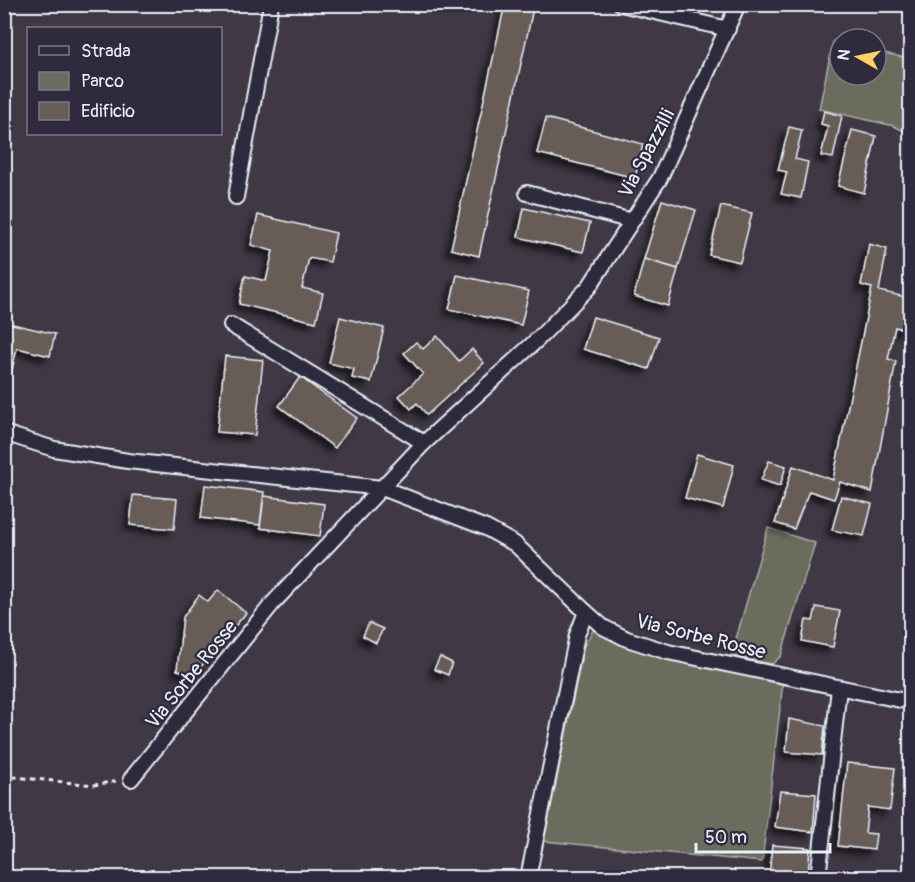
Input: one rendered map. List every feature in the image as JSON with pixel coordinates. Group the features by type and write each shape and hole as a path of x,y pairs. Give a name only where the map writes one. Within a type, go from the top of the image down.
{"street":[{"path":"236,197 271,4"},
{"path":"621,4 728,29"},
{"name":"Via Spazzilli","path":"527,193 632,221 660,178 738,4"},
{"name":"Via Sorbe Rosse","path":"131,779 273,603 424,443 537,340 589,287 632,221"},
{"path":"231,325 424,443"},
{"name":"Via Sorbe Rosse","path":"4,434 54,449 128,461 382,488 486,528 514,544 603,627 627,639 658,649 910,702"},
{"path":"528,878 577,636 586,612"},
{"path":"818,878 839,688"}],"path":[{"path":"4,776 94,785 131,779"}],"green space":[{"path":"888,54 910,59 910,134 894,126 819,109 828,65 828,87 888,87"},
{"path":"768,528 815,543 781,656 772,664 731,656"},
{"path":"593,630 630,648 783,682 762,862 544,841 584,646"}],"building":[{"path":"505,4 534,4 479,256 451,249"},
{"path":"824,111 842,116 833,158 821,156 828,126 821,124"},
{"path":"546,118 643,144 635,178 537,153"},
{"path":"789,127 802,130 795,159 808,162 801,198 781,194 787,172 778,170"},
{"path":"852,130 876,136 864,193 838,186"},
{"path":"662,200 696,210 678,269 644,259"},
{"path":"721,206 752,213 740,262 709,255"},
{"path":"524,208 590,223 583,252 518,237"},
{"path":"258,215 336,233 330,262 309,258 302,288 323,293 316,322 239,304 245,276 266,281 273,251 251,245"},
{"path":"869,244 887,249 879,291 910,298 908,330 895,327 888,359 896,361 872,492 840,482 834,499 809,491 794,529 775,523 793,466 833,480 872,288 861,285"},
{"path":"644,259 678,269 668,306 634,296"},
{"path":"457,275 529,291 521,325 449,309"},
{"path":"340,317 384,328 371,382 352,378 354,369 329,363"},
{"path":"593,317 659,337 649,369 583,349"},
{"path":"4,322 55,334 50,356 17,348 9,383 4,381"},
{"path":"437,336 459,361 472,349 484,363 427,415 417,403 411,409 399,396 423,374 404,353 416,342 423,349"},
{"path":"225,356 263,360 255,435 217,432"},
{"path":"300,377 357,418 335,448 279,406"},
{"path":"697,454 734,465 723,508 685,498"},
{"path":"769,461 786,466 780,486 761,480"},
{"path":"205,485 264,492 260,525 201,518"},
{"path":"133,495 177,499 174,529 130,525"},
{"path":"264,496 324,504 320,536 260,528"},
{"path":"841,496 872,504 864,536 832,530"},
{"path":"218,590 246,613 194,675 177,670 183,617 199,595 208,602"},
{"path":"816,607 840,611 833,647 802,641 806,620 813,621"},
{"path":"369,623 383,629 376,643 363,636"},
{"path":"440,657 452,663 448,675 434,669"},
{"path":"789,719 825,726 822,755 786,752"},
{"path":"847,763 895,768 890,810 868,807 865,833 876,834 874,850 838,846"},
{"path":"780,791 816,794 813,832 775,827"},
{"path":"772,845 810,848 808,876 769,878"}]}
